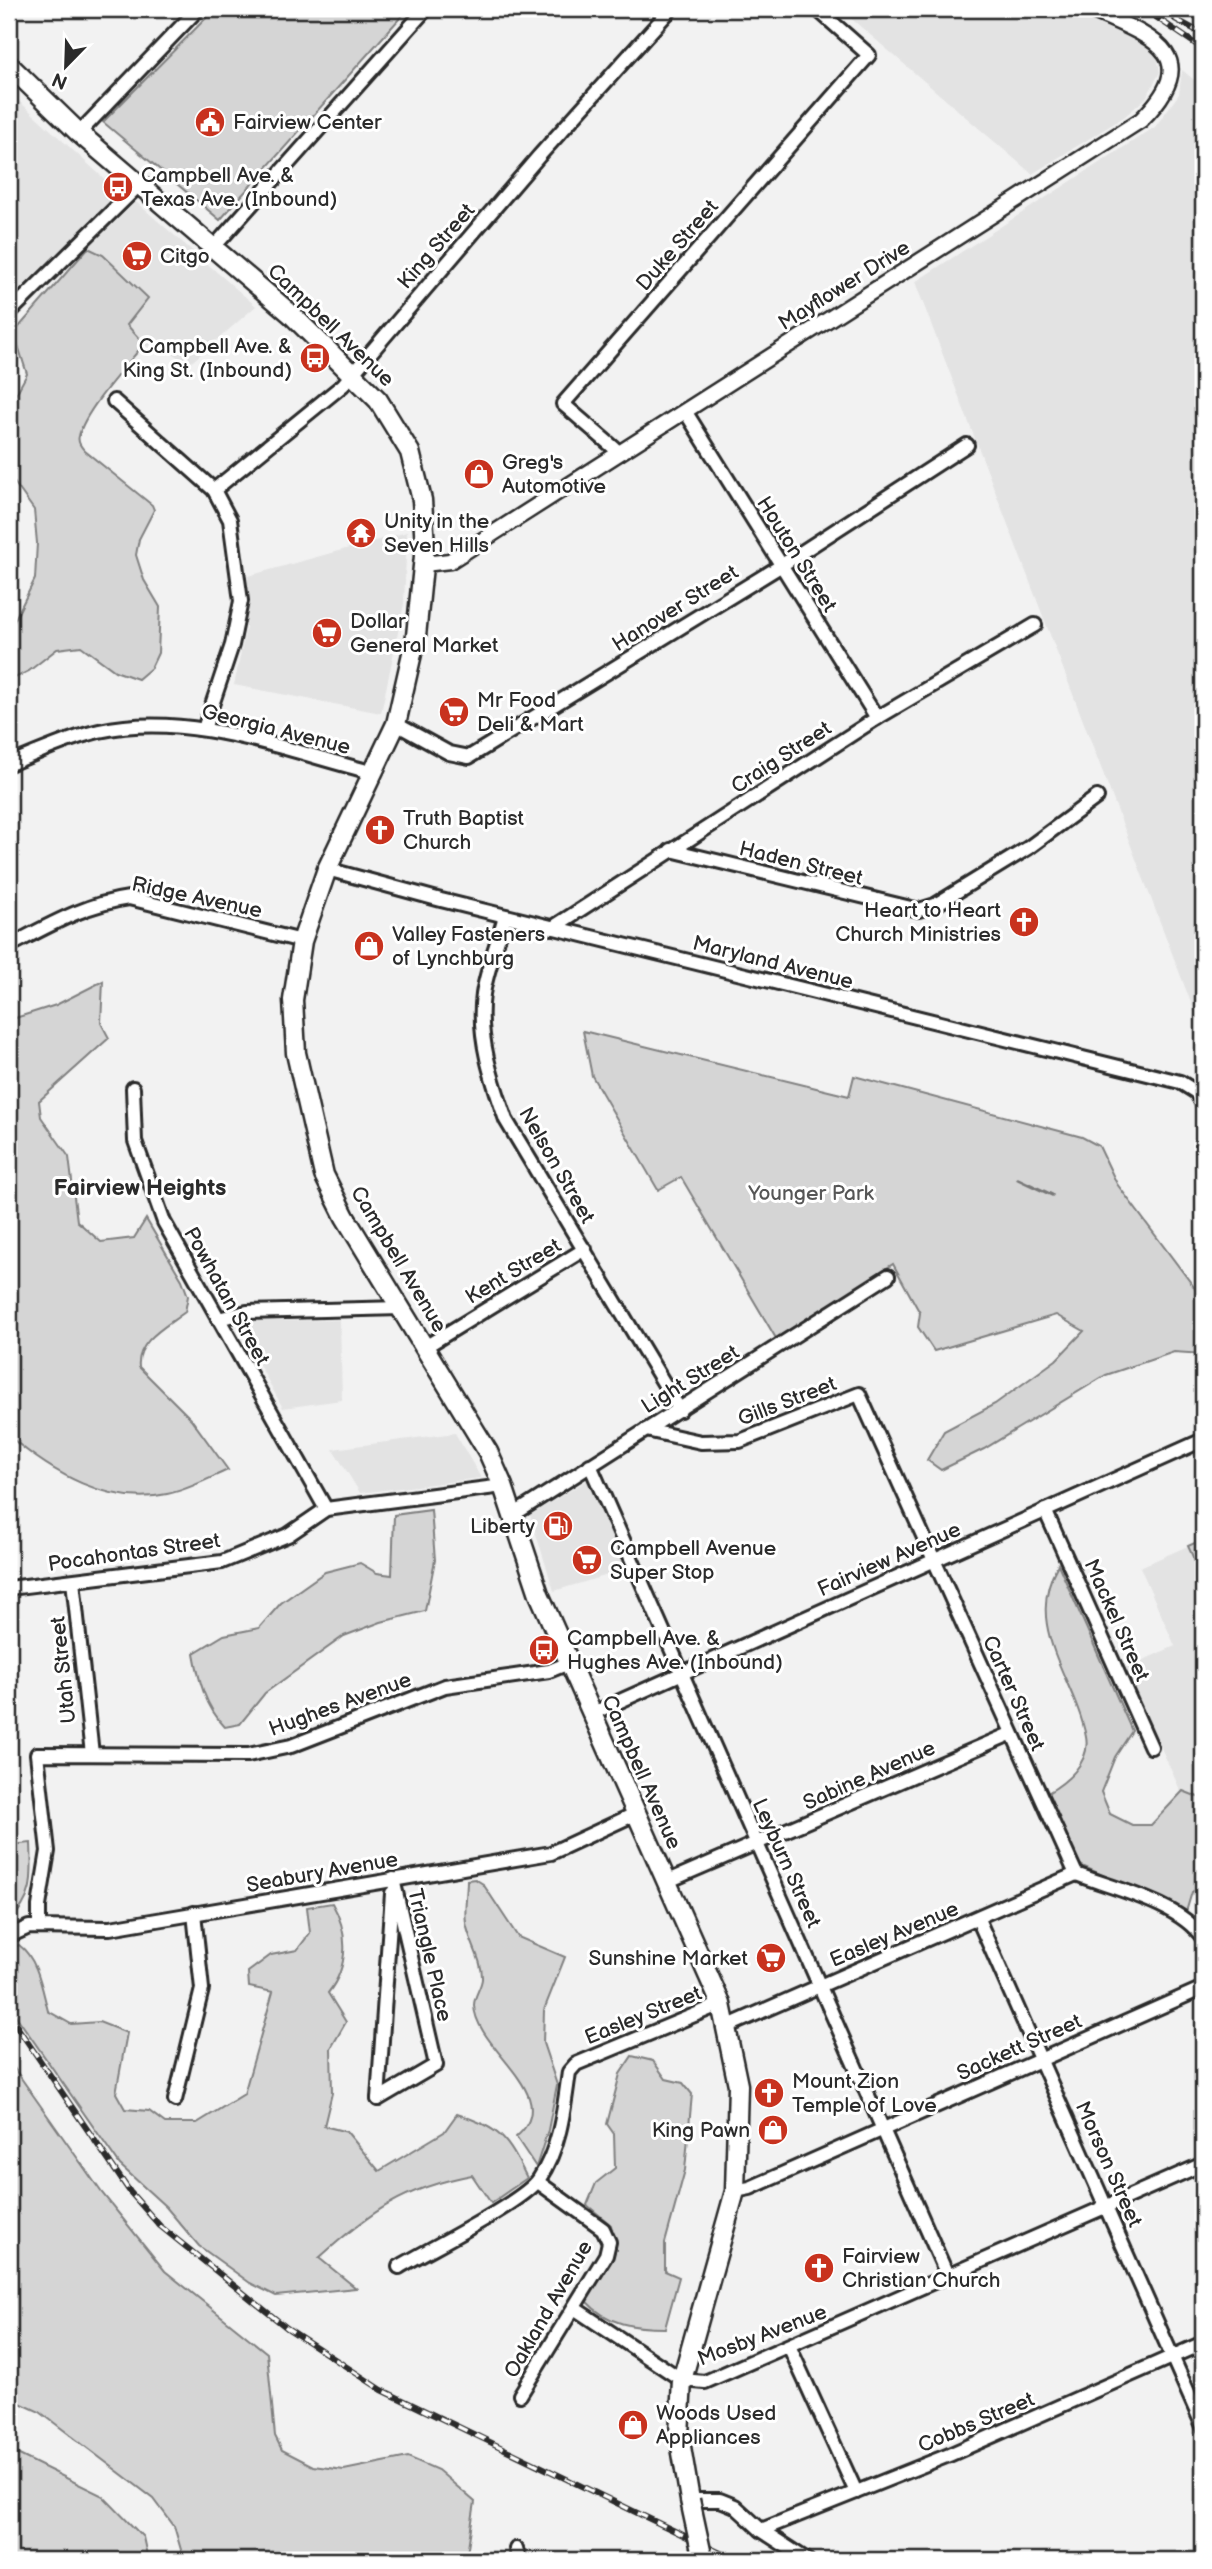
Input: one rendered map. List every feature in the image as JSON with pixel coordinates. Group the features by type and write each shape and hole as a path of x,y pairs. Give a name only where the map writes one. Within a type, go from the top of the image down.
{"main road":[{"name":"Campbell Avenue","path":"9,65 79,133 292,315 352,372 385,408 410,452 422,500 424,564 416,636 396,724 327,869 302,941 293,1000 296,1053 324,1175 345,1217 488,1452 503,1486 539,1594 721,2004 738,2085 735,2191 682,2380 679,2435 703,2560"}],"street":[{"path":"79,133 198,9"},
{"path":"213,248 426,9"},
{"name":"King Street","path":"214,490 343,385 671,9"},
{"name":"Duke Street","path":"620,453 563,404 869,55 817,9"},
{"name":"Mayflower Drive","path":"424,564 450,561 1099,148 1148,113 1168,84 1172,69 1169,58 1150,37 1089,9"},
{"path":"9,313 139,185"},
{"path":"114,401 214,490 230,520 241,601 232,645 204,729"},
{"name":"Houton Street","path":"685,411 877,718"},
{"name":"Hanover Street","path":"396,724 449,753 469,757 782,565 967,445"},
{"name":"Craig Street","path":"552,928 877,718 1035,625"},
{"name":"Georgia Avenue","path":"9,764 100,731 170,725 204,729 371,772"},
{"name":"Haden Street","path":"671,850 919,911 935,905 1028,848 1097,797"},
{"name":"Maryland Avenue","path":"327,869 552,928 1180,1082 1196,1093 1203,1104"},
{"name":"Ridge Avenue","path":"9,946 79,910 106,901 129,898 302,941"},
{"name":"Nelson Street","path":"505,916 484,993 481,1026 492,1080 506,1120 680,1410"},
{"name":"Powhatan Street","path":"133,1088 135,1141 164,1222 326,1509"},
{"name":"Kent Street","path":"425,1348 585,1249"},
{"name":"Light Street","path":"513,1515 888,1276"},
{"path":"218,1319 247,1312 401,1308"},
{"name":"Gills Street","path":"646,1430 701,1442 740,1441 859,1394"},
{"name":"Carter Street","path":"859,1394 1010,1734 1076,1874"},
{"name":"Fairview Avenue","path":"591,1714 1203,1440"},
{"name":"Leyburn Street","path":"590,1465 948,2277"},
{"name":"Pocahontas Street","path":"9,1588 222,1562 276,1541 326,1509 503,1486"},
{"name":"Mackel Street","path":"1045,1510 1151,1747"},
{"name":"Utah Street","path":"73,1581 92,1754"},
{"name":"Hughes Avenue","path":"39,1926 39,1906 48,1851 37,1754 248,1755 291,1746 445,1686 550,1671 569,1663"},
{"name":"Sabine Avenue","path":"666,1882 1010,1734"},
{"name":"Seabury Avenue","path":"9,1936 39,1926 110,1928 551,1853 635,1814"},
{"path":"1076,1874 1175,1912 1194,1925 1203,1938"},
{"name":"Easley Avenue","path":"726,2027 1076,1874"},
{"name":"Triangle Place","path":"393,1879 436,2065 377,2099 388,1946 393,1879"},
{"path":"175,2100 202,1989 194,1913"},
{"name":"Morson Street","path":"978,1919 1203,2426"},
{"name":"Sackett Street","path":"735,2191 750,2188 1203,1988"},
{"name":"Easley Street","path":"398,2267 493,2213 538,2182 555,2148 569,2072 576,2064 721,2004"},
{"name":"Mosby Avenue","path":"574,2308 682,2380 705,2382 790,2348 1203,2164"},
{"name":"Oakland Avenue","path":"520,2395 606,2255 609,2242 603,2229 538,2182"},
{"name":"Cobbs Street","path":"761,2530 949,2455 1203,2343"},
{"path":"790,2348 856,2492"},
{"path":"690,2500 720,2500 735,2506 761,2530 807,2560"}],"shaded area":[{"path":"840,9 1088,9 1155,46 1160,72 1146,98 1124,117 1032,174"},
{"path":"1182,70 1203,87 1203,1034 915,282 1155,127 1179,94"},
{"path":"9,92 120,193 9,299"},
{"path":"136,202 256,306 187,366 157,338 148,347 131,333 88,248"},
{"path":"407,532 404,604 381,713 234,685 246,628 248,576"},
{"path":"340,1320 342,1400 283,1408 235,1321"},
{"path":"455,1433 481,1478 360,1493 333,1449"},
{"path":"589,1479 628,1569 554,1591 530,1515"},
{"path":"1188,1546 1203,1579 1203,1799 1181,1792 1125,1668 1175,1646 1140,1567"}],"green space":[{"path":"215,9 408,9 220,220 103,122"},
{"path":"88,248 103,255 148,298 127,325 144,344 97,401 83,426 79,440 85,451 152,505 154,510 139,539 136,555 144,580 160,607 158,653 151,668 138,679 115,671 81,646 57,649 29,671 9,681 9,631 35,579 37,543 34,510 9,475 9,407 27,374 15,336 18,328"},
{"path":"103,981 101,1023 109,1038 39,1101 41,1117 69,1157 77,1221 101,1242 134,1238 146,1219 182,1280 188,1296 185,1312 147,1342 139,1358 139,1367 191,1419 228,1470 183,1490 145,1497 103,1491 82,1483 43,1462 9,1436 9,1020 56,1005"},
{"name":"Younger Park","path":"583,1031 849,1096 854,1076 1082,1137 1099,1146 1117,1184 1203,1299 1203,1354 1174,1352 1106,1375 984,1449 941,1470 927,1460 944,1431 995,1404 1056,1360 1084,1331 1056,1315 934,1351 918,1327 920,1313 893,1264 777,1340 681,1177 658,1190 592,1076"},
{"path":"431,1510 435,1560 425,1611 381,1622 344,1636 265,1693 240,1724 225,1727 212,1711 204,1693 194,1653 224,1635 259,1628 281,1603 325,1572 360,1563 377,1573 392,1575 394,1515"},
{"path":"1199,1541 1203,1543 1203,1579 1188,1546"},
{"path":"1058,1564 1132,1731 1115,1757 1101,1792 1110,1814 1132,1825 1151,1825 1183,1791 1203,1799 1203,1886 1192,1892 1186,1912 1082,1866 1073,1858 1046,1794 1061,1784 1081,1764 1086,1746 1080,1715 1048,1631 1048,1587"},
{"path":"31,1843 28,1895 9,1921 9,1845"},
{"path":"475,1879 483,1884 518,1937 565,1957 544,2010 543,2043 557,2085 548,2130 536,2167 516,2137 529,2121 531,2105 525,2089 488,2039 478,2022 474,2005 482,1972 465,1912 467,1880"},
{"path":"332,1903 342,1926 344,1949 340,1972 328,1993 346,2022 331,2048 332,2093 324,2126 347,2132 379,2171 444,2132 457,2114 484,2124 501,2136 514,2153 527,2178 491,2203 472,2175 448,2180 407,2195 355,2227 319,2258 356,2288 276,2296 250,2283 199,2246 166,2207 120,2165 9,2004 9,1950 19,1945 31,1958 48,2011 71,2024 99,2022 127,2033 116,2093 125,2109 149,2111 165,2123 197,2123 244,2094 273,1992 249,1987 248,1972 271,1955 297,1950 310,1933 307,1907"},
{"path":"632,2056 653,2061 666,2079 683,2083 692,2094 685,2170 665,2243 665,2271 679,2277 665,2328 622,2324 603,2315 586,2301 616,2250 611,2225 587,2205 596,2183 615,2168 614,2134 607,2124 620,2074"},
{"path":"9,2061 102,2193 165,2271 267,2353 275,2436 282,2450 313,2466 344,2470 408,2457 438,2470 475,2502 466,2560 184,2560 174,2526 154,2499 40,2412 9,2398"},
{"path":"9,2450 103,2496 143,2537 148,2560 9,2560"}],"waterway":[{"path":"1018,1179 1052,1195"}],"railway":[{"path":"1144,9 1203,49"},
{"path":"1175,19 1203,34"},
{"path":"9,2015 130,2192 160,2226 287,2328 382,2390 735,2560"}],"place":[{"name":"Fairview Center","path":"210,122"},
{"name":"Campbell Ave. & Texas Ave. (Inbound)","path":"118,187"},
{"name":"Citgo","path":"137,256"},
{"name":"Campbell Ave. & King St. (Inbound)","path":"315,358"},
{"name":"Greg's Automotive","path":"479,474"},
{"name":"Unity in the Seven Hills","path":"361,533"},
{"name":"Dollar General Market","path":"327,633"},
{"name":"Mr Food Deli & Mart","path":"454,712"},
{"name":"Truth Baptist Church","path":"380,830"},
{"name":"Heart to Heart Church Ministries","path":"1024,922"},
{"name":"Valley Fasteners of Lynchburg","path":"369,946"},
{"name":"Liberty","path":"558,1526"},
{"name":"Campbell Avenue Super Stop","path":"587,1560"},
{"name":"Campbell Ave. & Hughes Ave. (Inbound)","path":"544,1650"},
{"name":"Sunshine Market","path":"771,1958"},
{"name":"Mount Zion Temple of Love","path":"769,2093"},
{"name":"King Pawn","path":"773,2130"},
{"name":"Fairview Christian Church","path":"819,2268"},
{"name":"Woods Used Appliances","path":"633,2425"}],"district":[{"name":"Fairview Heights","path":"140,1187"}]}
